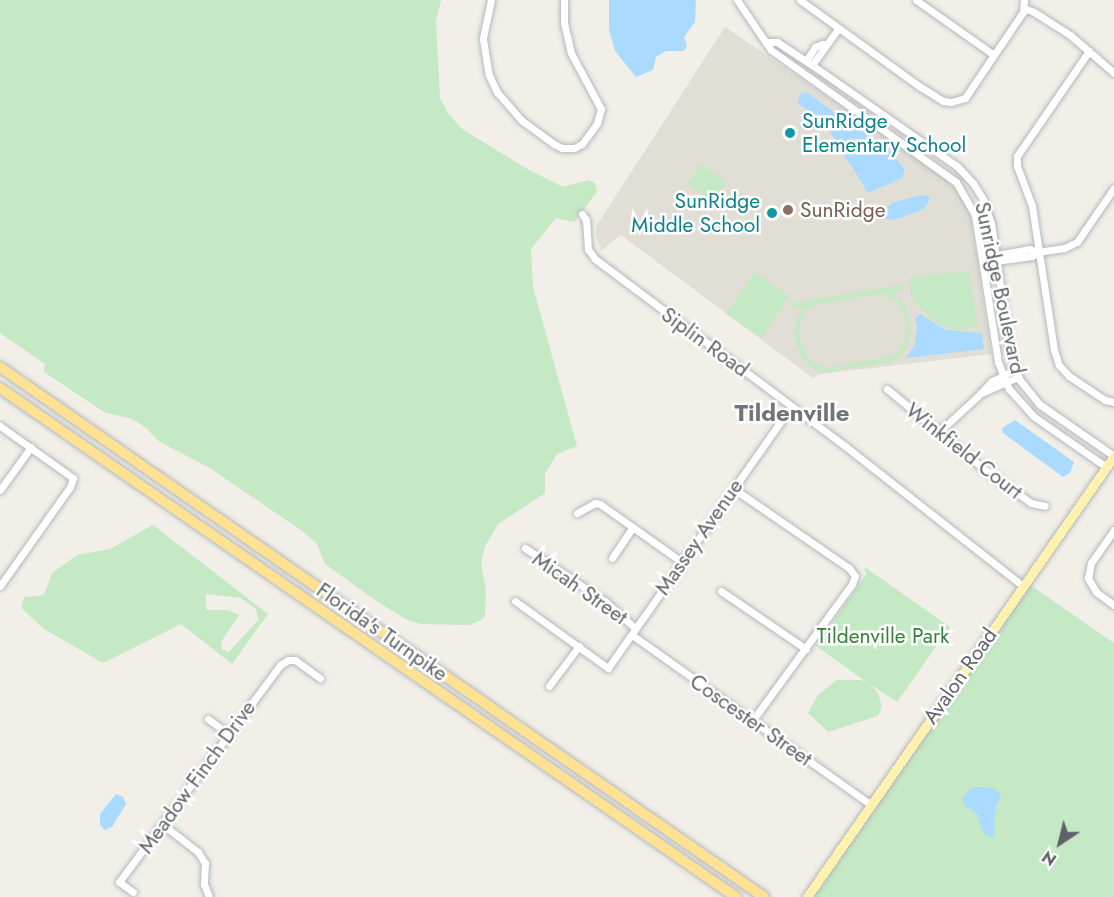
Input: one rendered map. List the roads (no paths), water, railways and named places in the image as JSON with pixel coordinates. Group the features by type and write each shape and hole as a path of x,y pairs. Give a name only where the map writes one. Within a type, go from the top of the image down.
{"highway":[{"name":"Florida's Turnpike","path":"0,367 764,897"},
{"name":"Florida's Turnpike","path":"0,388 736,897"}],"main road":[{"name":"Avalon Road","path":"807,897 1114,456"}],"street":[{"path":"491,0 483,39 489,75 497,92 521,120 554,144 562,148 574,148 582,144 597,123 601,108 570,53 564,22 564,0"},
{"name":"Sunridge Boulevard","path":"737,0 752,25 768,42 771,50 956,182 975,215 997,355 1004,379 1018,402 1033,416 1106,467"},
{"path":"800,0 943,101 951,102 965,98 1024,8 1024,0"},
{"path":"916,0 994,55"},
{"path":"1024,8 1060,28 1114,73"},
{"path":"809,63 815,47 826,45 838,29"},
{"name":"Sunridge Boulevard","path":"768,42 777,42 809,63 962,171 986,205 1014,370 1018,378 1039,404 1114,456"},
{"path":"1089,51 1017,156 1019,176 1032,206 1054,350 1059,365 1069,376 1096,394 1114,402"},
{"path":"983,260 1016,255 1030,249 1038,252 1064,248 1077,242 1114,188"},
{"name":"Siplin Road","path":"582,214 586,220 588,249 595,259 845,446 1023,586"},
{"path":"1004,379 1014,370"},
{"path":"939,432 990,383 1018,378"},
{"name":"Winkfield Court","path":"887,390 1030,503 1045,506"},
{"name":"Massey Avenue","path":"579,646 608,668 791,407"},
{"path":"0,426 73,478 70,487 0,586"},
{"path":"0,490 31,447"},
{"path":"734,489 849,568 855,576 852,584 806,649 752,721"},
{"path":"577,513 595,503 682,562"},
{"path":"612,558 633,527"},
{"path":"1114,530 1092,563 1088,578 1096,592 1114,605"},
{"name":"Micah Street","path":"525,549 606,602 635,628"},
{"path":"721,591 806,649"},
{"path":"515,601 579,646 549,686"},
{"name":"Coscester Street","path":"632,635 871,805"},
{"name":"Meadow Finch Drive","path":"133,892 119,882 280,665 291,660 321,678"},
{"path":"208,719 229,734"},
{"path":"162,824 198,852 205,863 204,884 209,897"}],"water":[{"path":"609,0 696,0 695,22 684,37 687,46 684,51 666,51 656,57 653,70 636,77 615,51 609,30"},
{"path":"806,92 891,152 905,170 902,178 868,193 823,121 797,103 800,94"},
{"path":"922,195 930,199 924,209 894,220 883,218 880,215 892,203"},
{"path":"920,314 946,330 982,333 984,349 906,358 915,344 917,328 915,318"},
{"path":"1015,420 1074,462 1070,473 1063,477 1003,433 1002,428"},
{"path":"971,788 993,788 1001,795 995,811 994,838 983,833 977,814 964,805 962,799"},
{"path":"116,794 123,797 126,804 112,827 105,830 100,825 100,814"}],"place":[{"name":"SunRidge Elementary School","path":"790,133"},
{"name":"SunRidge","path":"788,210"},
{"name":"SunRidge Middle School","path":"772,213"}],"district":[{"name":"Tildenville","path":"792,413"}],"park label":[{"name":"Tildenville Park","path":"883,636"}]}
